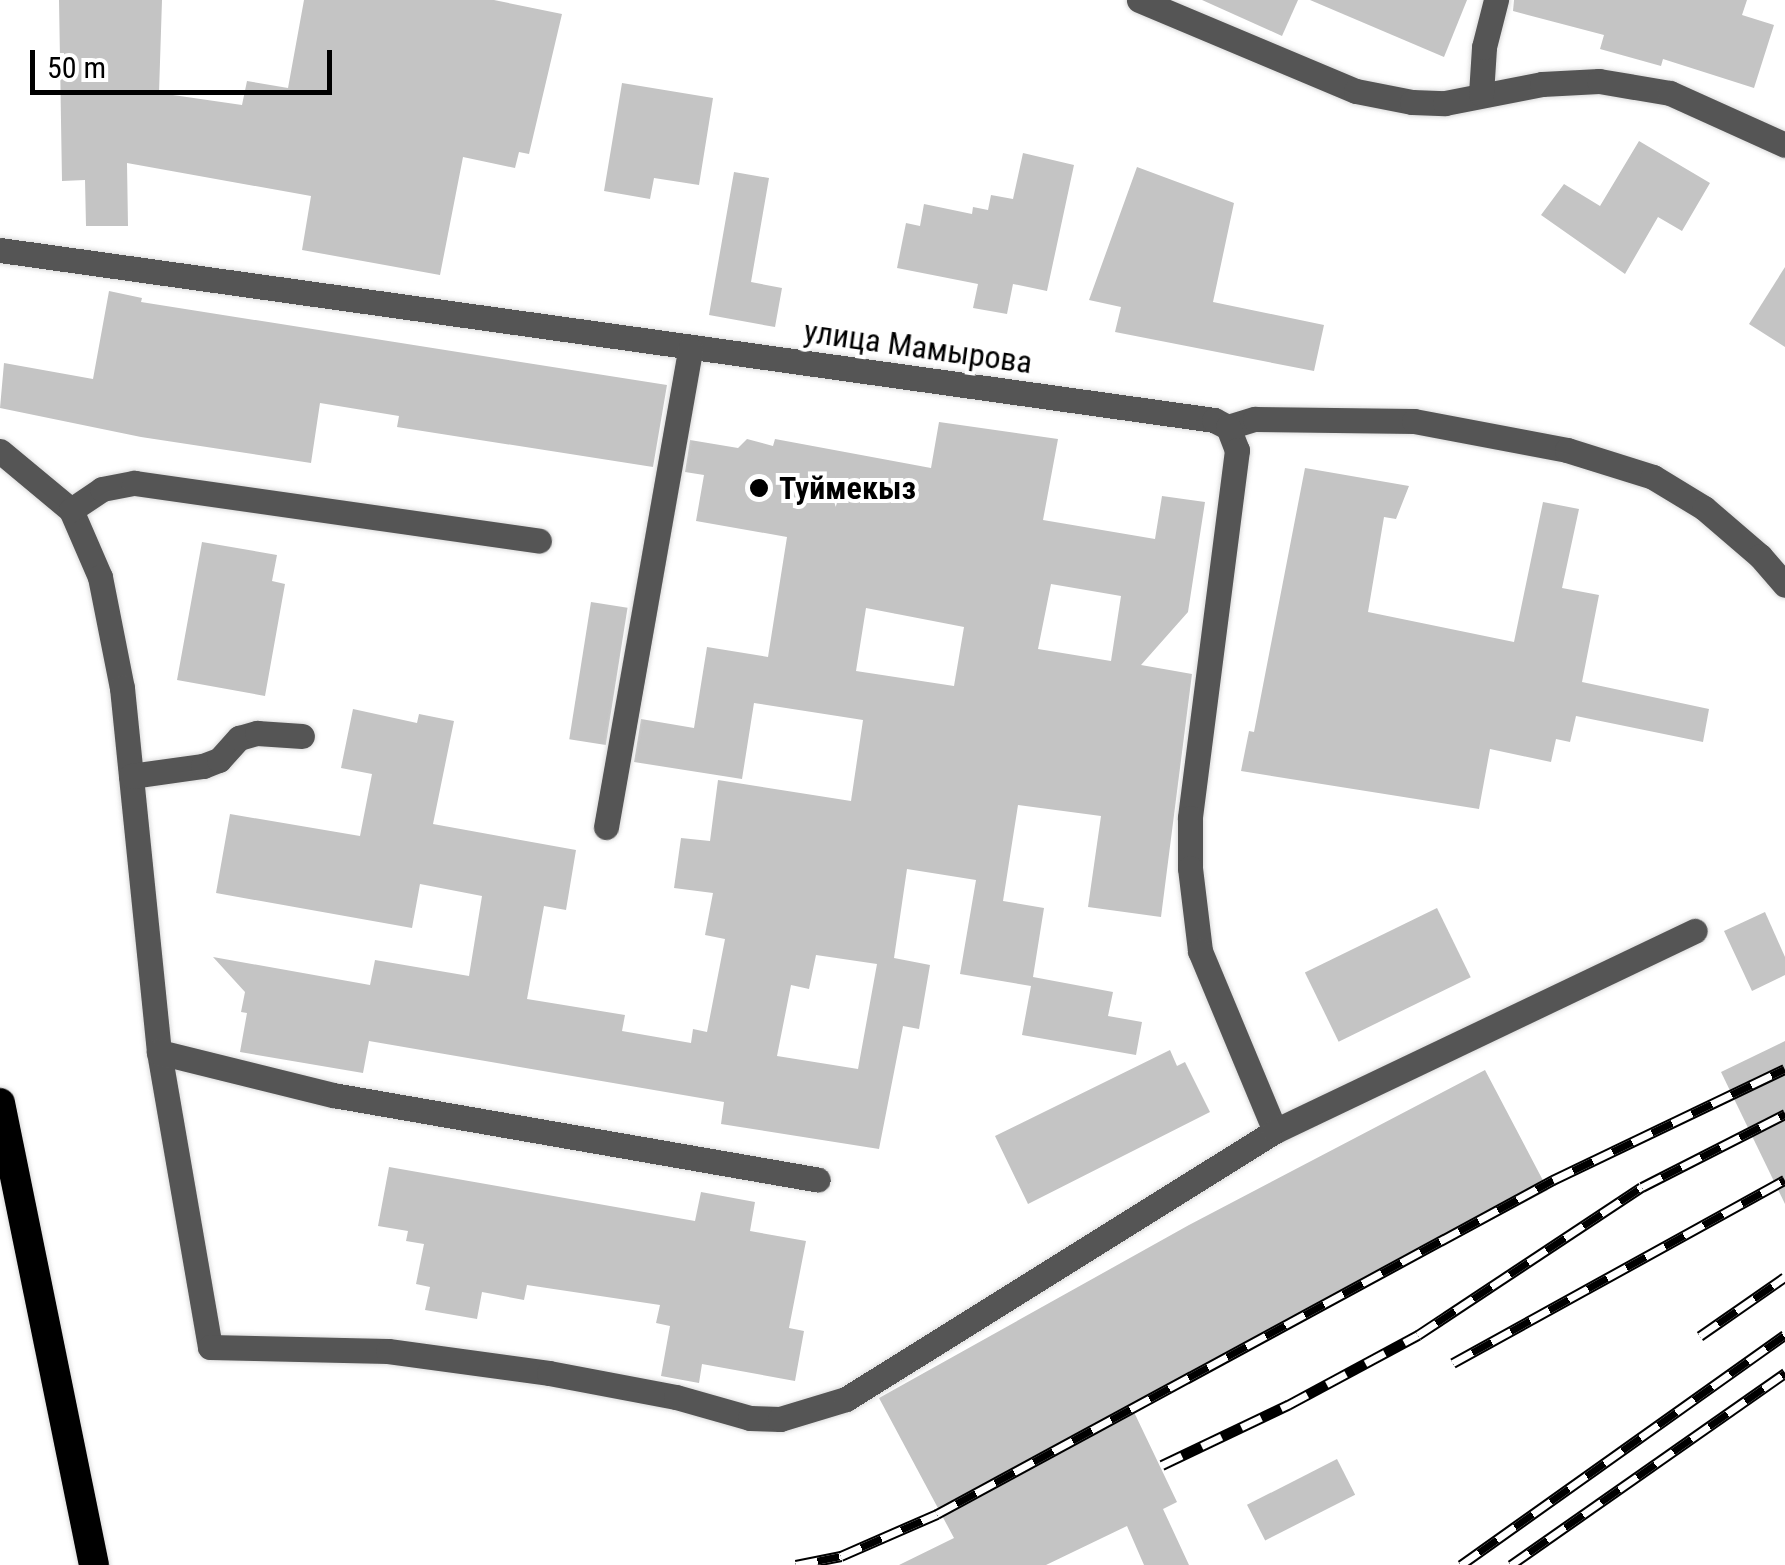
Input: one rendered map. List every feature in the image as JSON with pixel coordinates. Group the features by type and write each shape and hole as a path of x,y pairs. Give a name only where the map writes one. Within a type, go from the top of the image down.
{"highway":[{"path":"0,1103 94,1565"}],"street":[{"path":"1139,0 1356,91 1412,102 1445,102 1561,83 1637,86 1723,114 1785,145"},
{"path":"1481,94 1484,48 1496,0"},
{"name":"улица Мамырова","path":"0,250 1214,420 1228,426 1255,419 1414,420 1568,450 1653,477 1704,508 1760,556 1785,585"},
{"path":"606,826 690,348"},
{"path":"1228,426 1237,450 1190,818 1190,868 1200,951 1275,1131"},
{"path":"0,451 71,510 100,576 122,688 159,1052 210,1347 406,1353 549,1372 676,1396 750,1418 780,1420 846,1399 1275,1131 1695,931"},
{"path":"71,510 102,489 134,484 539,541"},
{"path":"131,776 203,766 219,760 239,738 257,733 302,736"},
{"path":"159,1052 333,1096 818,1180"}],"building":[{"path":"59,0 162,0 159,93 242,105 247,81 288,88 304,0 494,0 562,14 529,154 519,152 515,168 463,157 440,275 302,250 311,196 127,163 128,226 86,226 85,180 62,181"},
{"path":"1202,0 1298,0 1282,36"},
{"path":"1310,0 1467,0 1444,57"},
{"path":"1514,0 1747,0 1742,15 1774,25 1754,88 1663,59 1661,66 1600,49 1604,35 1513,11"},
{"path":"622,83 713,98 699,185 654,178 650,199 604,191"},
{"path":"1639,141 1710,183 1682,231 1658,217 1625,274 1541,215 1564,184 1600,206"},
{"path":"1023,153 1074,165 1047,291 1013,284 1007,314 973,308 978,284 897,268 906,223 920,226 924,204 972,214 973,207 988,210 991,195 1013,199"},
{"path":"1137,167 1234,203 1213,302 1324,325 1314,371 1115,332 1121,307 1089,300"},
{"path":"734,172 769,178 751,282 782,288 775,327 709,315"},
{"path":"1785,267 1785,347 1749,324"},
{"path":"109,291 142,298 141,302 667,385 653,467 397,427 399,416 320,403 311,463 141,437 0,408 4,363 93,379"},
{"path":"939,422 1058,439 1043,520 1155,539 1162,496 1205,502 1188,612 1141,665 1192,674 1161,917 1088,907 1101,816 1018,805 1003,901 1044,908 1033,977 1113,992 1108,1016 1142,1022 1136,1055 1022,1035 1031,986 960,974 976,880 907,869 894,958 930,965 919,1029 903,1026 879,1149 721,1124 724,1102 369,1041 363,1073 240,1052 247,1013 241,1012 245,992 213,957 370,985 375,960 469,976 482,896 420,884 412,928 216,893 230,814 360,836 372,774 341,768 353,709 417,723 419,714 454,721 433,824 576,850 566,910 544,906 527,999 625,1015 622,1031 691,1043 693,1029 707,1032 725,939 705,935 713,893 674,888 681,838 710,841 718,780 851,801 863,720 754,703 742,779 634,762 641,719 694,728 707,647 768,657 787,537 696,521 704,475 685,472 690,440 738,448 747,439 773,446 775,439 931,468","holes":["1051,584 1121,596 1111,661 1038,649","866,608 964,627 954,686 856,671","816,955 877,964 858,1069 777,1056 791,985 809,989"]},
{"path":"1305,468 1409,486 1396,519 1384,517 1368,612 1514,642 1543,502 1579,509 1562,588 1599,595 1582,682 1709,709 1703,742 1576,716 1570,742 1556,739 1551,762 1490,749 1479,809 1241,771 1249,731 1254,732"},
{"path":"202,542 277,555 272,581 285,584 265,696 177,680"},
{"path":"591,602 628,608 606,745 569,739"},
{"path":"1437,908 1471,977 1339,1042 1305,972"},
{"path":"1765,912 1785,957 1785,975 1752,991 1724,931"},
{"path":"1785,1041 1785,1204 1721,1072"},
{"path":"1170,1050 1177,1066 1185,1062 1210,1112 1028,1204 995,1136"},
{"path":"1485,1070 1548,1190 1133,1410 1177,1502 1163,1509 1189,1565 1144,1565 1127,1526 1046,1565 899,1565 954,1538 879,1398 1189,1225"},
{"path":"389,1167 695,1221 701,1192 755,1202 750,1231 806,1241 789,1328 804,1331 795,1381 702,1364 699,1383 661,1376 670,1326 656,1323 660,1305 527,1285 524,1300 482,1292 477,1319 425,1310 430,1287 416,1284 424,1244 406,1241 408,1231 378,1226"},
{"path":"1337,1459 1355,1495 1265,1540 1247,1505"}],"railway":[{"path":"796,1565 841,1556 937,1514 1553,1180 1785,1069"},
{"path":"1162,1465 1288,1405 1418,1335 1642,1187 1785,1114"},
{"path":"1453,1363 1785,1180"},
{"path":"1700,1336 1785,1277"},
{"path":"1461,1565 1785,1335"},
{"path":"1511,1565 1785,1373"}],"place":[{"name":"Туймекыз","path":"759,488"}]}
